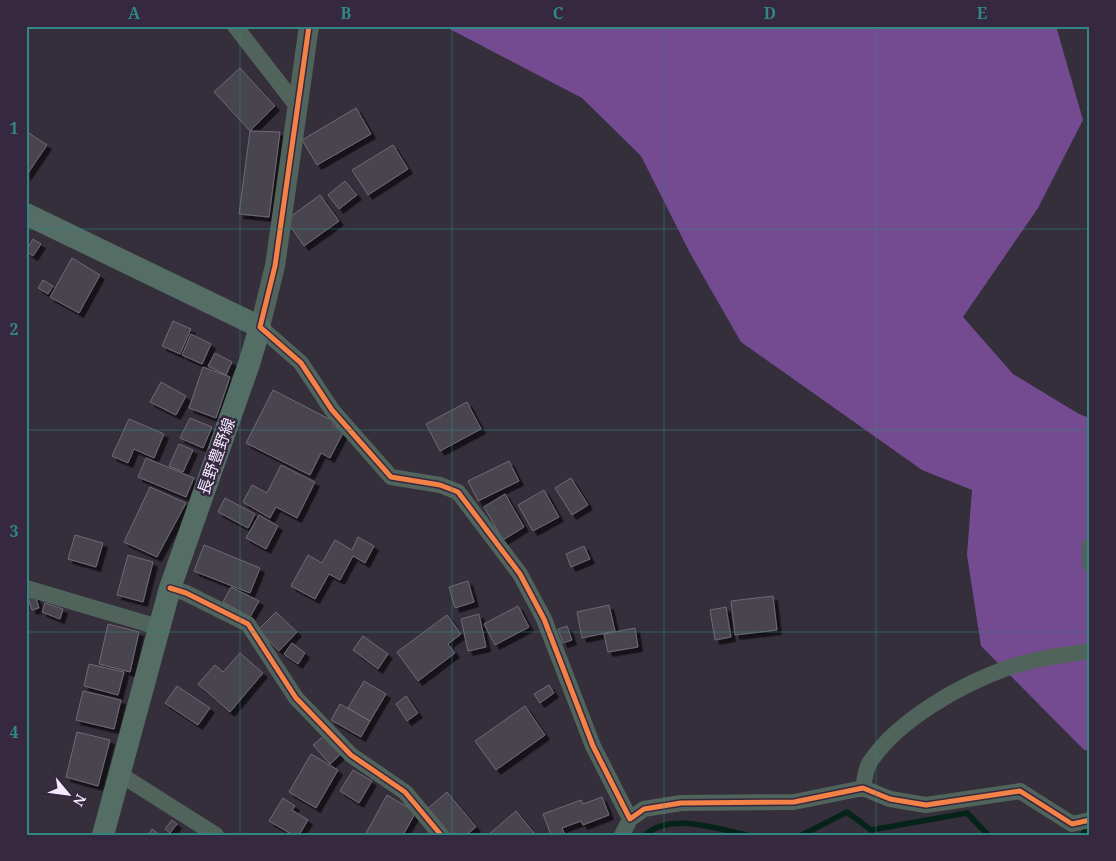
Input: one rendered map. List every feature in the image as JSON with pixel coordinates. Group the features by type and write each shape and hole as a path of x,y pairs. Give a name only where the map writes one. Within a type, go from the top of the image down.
{"main road":[{"path":"26,214 260,327"},
{"name":"長野豊野線","path":"103,835 118,773 170,588 249,364 260,327"}],"street":[{"path":"235,26 297,106"},
{"path":"309,26 275,266 260,327 302,363 332,410 391,477 440,486 458,492 520,574 544,619 593,746 630,819"},
{"path":"1090,546 1090,564"},
{"path":"26,588 158,627"},
{"path":"170,588 186,593 248,624 296,698 351,755 405,792 441,835"},
{"path":"863,788 869,764 898,730 929,708 970,684 1008,668 1062,655 1090,651"},
{"path":"118,773 216,835"},
{"path":"622,835 630,819 644,810 680,803 794,802 863,788 890,798 926,805 1020,791 1072,824 1090,820"}],"shaded area":[{"path":"444,26 1056,26 1083,120 1038,208 963,317 1013,374 1079,414 1090,418 1090,751 1084,750 981,646 967,555 972,490 922,470 741,342 691,255 641,156 582,98"}],"building":[{"path":"240,68 275,106 250,131 214,92"},
{"path":"356,108 371,134 317,165 302,140"},
{"path":"26,131 47,145 26,176"},
{"path":"250,131 280,132 269,217 239,214"},
{"path":"393,145 408,169 368,195 352,170"},
{"path":"345,181 357,195 339,209 328,195"},
{"path":"320,195 339,221 304,246 286,220"},
{"path":"33,239 41,244 33,256 26,251"},
{"path":"72,258 100,275 79,313 50,297"},
{"path":"43,280 53,286 48,294 38,288"},
{"path":"173,321 191,329 180,354 162,346"},
{"path":"191,334 211,344 202,364 182,355"},
{"path":"215,353 232,362 226,375 208,366"},
{"path":"203,367 230,377 216,418 189,408"},
{"path":"161,382 186,396 176,415 150,402"},
{"path":"273,390 335,422 333,426 344,431 330,458 321,453 310,475 246,443"},
{"path":"467,402 481,429 440,451 426,424"},
{"path":"190,418 212,427 203,448 180,438"},
{"path":"129,419 164,434 154,458 134,449 128,463 112,456"},
{"path":"179,444 193,450 183,472 169,466"},
{"path":"146,458 194,478 186,497 138,477"},
{"path":"509,461 519,481 478,501 468,481"},
{"path":"281,465 315,482 297,518 276,507 270,518 243,502 252,485 267,493"},
{"path":"571,478 588,505 572,515 555,488"},
{"path":"150,487 186,503 157,557 124,542"},
{"path":"544,490 559,517 533,531 518,505"},
{"path":"505,494 524,527 503,540 484,507"},
{"path":"225,498 255,514 248,528 218,512"},
{"path":"259,515 278,526 266,549 246,538"},
{"path":"75,535 103,543 96,567 68,559"},
{"path":"358,537 374,546 365,563 353,556 340,580 329,574 315,599 291,586 308,555 322,563 335,540 352,550"},
{"path":"204,545 260,568 250,593 194,571"},
{"path":"584,546 590,559 571,567 566,554"},
{"path":"128,555 153,562 143,602 117,595"},
{"path":"468,581 474,602 455,608 449,587"},
{"path":"231,587 259,601 250,617 223,602"},
{"path":"35,595 39,608 32,610 28,598"},
{"path":"773,596 777,630 735,635 731,601"},
{"path":"45,603 63,609 60,619 42,612"},
{"path":"609,605 615,631 582,638 577,612"},
{"path":"518,606 529,627 495,645 484,624"},
{"path":"726,607 731,637 715,640 710,610"},
{"path":"276,612 297,632 279,651 258,630"},
{"path":"479,614 486,647 468,651 461,619"},
{"path":"447,615 461,634 448,644 455,653 418,681 397,652"},
{"path":"108,624 139,632 130,672 99,664"},
{"path":"567,626 572,640 563,643 558,629"},
{"path":"635,628 638,647 608,652 604,634"},
{"path":"363,636 388,654 378,669 353,650"},
{"path":"292,643 305,653 298,664 284,654"},
{"path":"240,653 263,673 230,712 198,684 215,665 223,672"},
{"path":"89,664 124,672 118,695 84,686"},
{"path":"364,681 386,694 370,721 348,708"},
{"path":"549,685 554,693 540,703 534,694"},
{"path":"177,686 210,708 198,725 165,703"},
{"path":"83,691 121,700 114,729 76,720"},
{"path":"406,696 418,713 407,721 396,704"},
{"path":"340,704 370,721 361,737 331,720"},
{"path":"525,706 545,735 496,770 475,741"},
{"path":"77,732 110,740 98,786 66,777"},
{"path":"325,735 342,753 330,764 313,745"},
{"path":"311,754 338,770 316,808 289,792"},
{"path":"353,770 372,781 359,803 340,791"},
{"path":"447,792 476,827 466,835 447,835 426,810"},
{"path":"387,795 416,812 403,835 365,835"},
{"path":"602,797 609,815 583,825 581,821 562,828 565,835 551,835 543,814 581,800 583,804"},
{"path":"283,798 295,806 292,810 308,820 299,835 293,835 269,821"},
{"path":"516,811 535,834 488,835"},
{"path":"172,820 177,824 170,833 165,829"},
{"path":"152,829 160,835 148,835"}],"waterway":[{"path":"802,835 847,812 871,830 967,813 988,835"},
{"path":"645,835 656,828 668,824 681,823 708,826 747,835"},
{"path":"1082,835 1090,825"}],"cycle path":[{"path":"309,26 275,266 260,327 301,363 332,410 391,477 440,485 458,492 520,574 544,619 593,746 630,819 644,809 681,803 794,802 863,788 890,799 926,805 1020,791 1072,824 1090,820"},
{"path":"170,588 186,593 248,624 296,698 351,755 405,792 441,835"}]}
